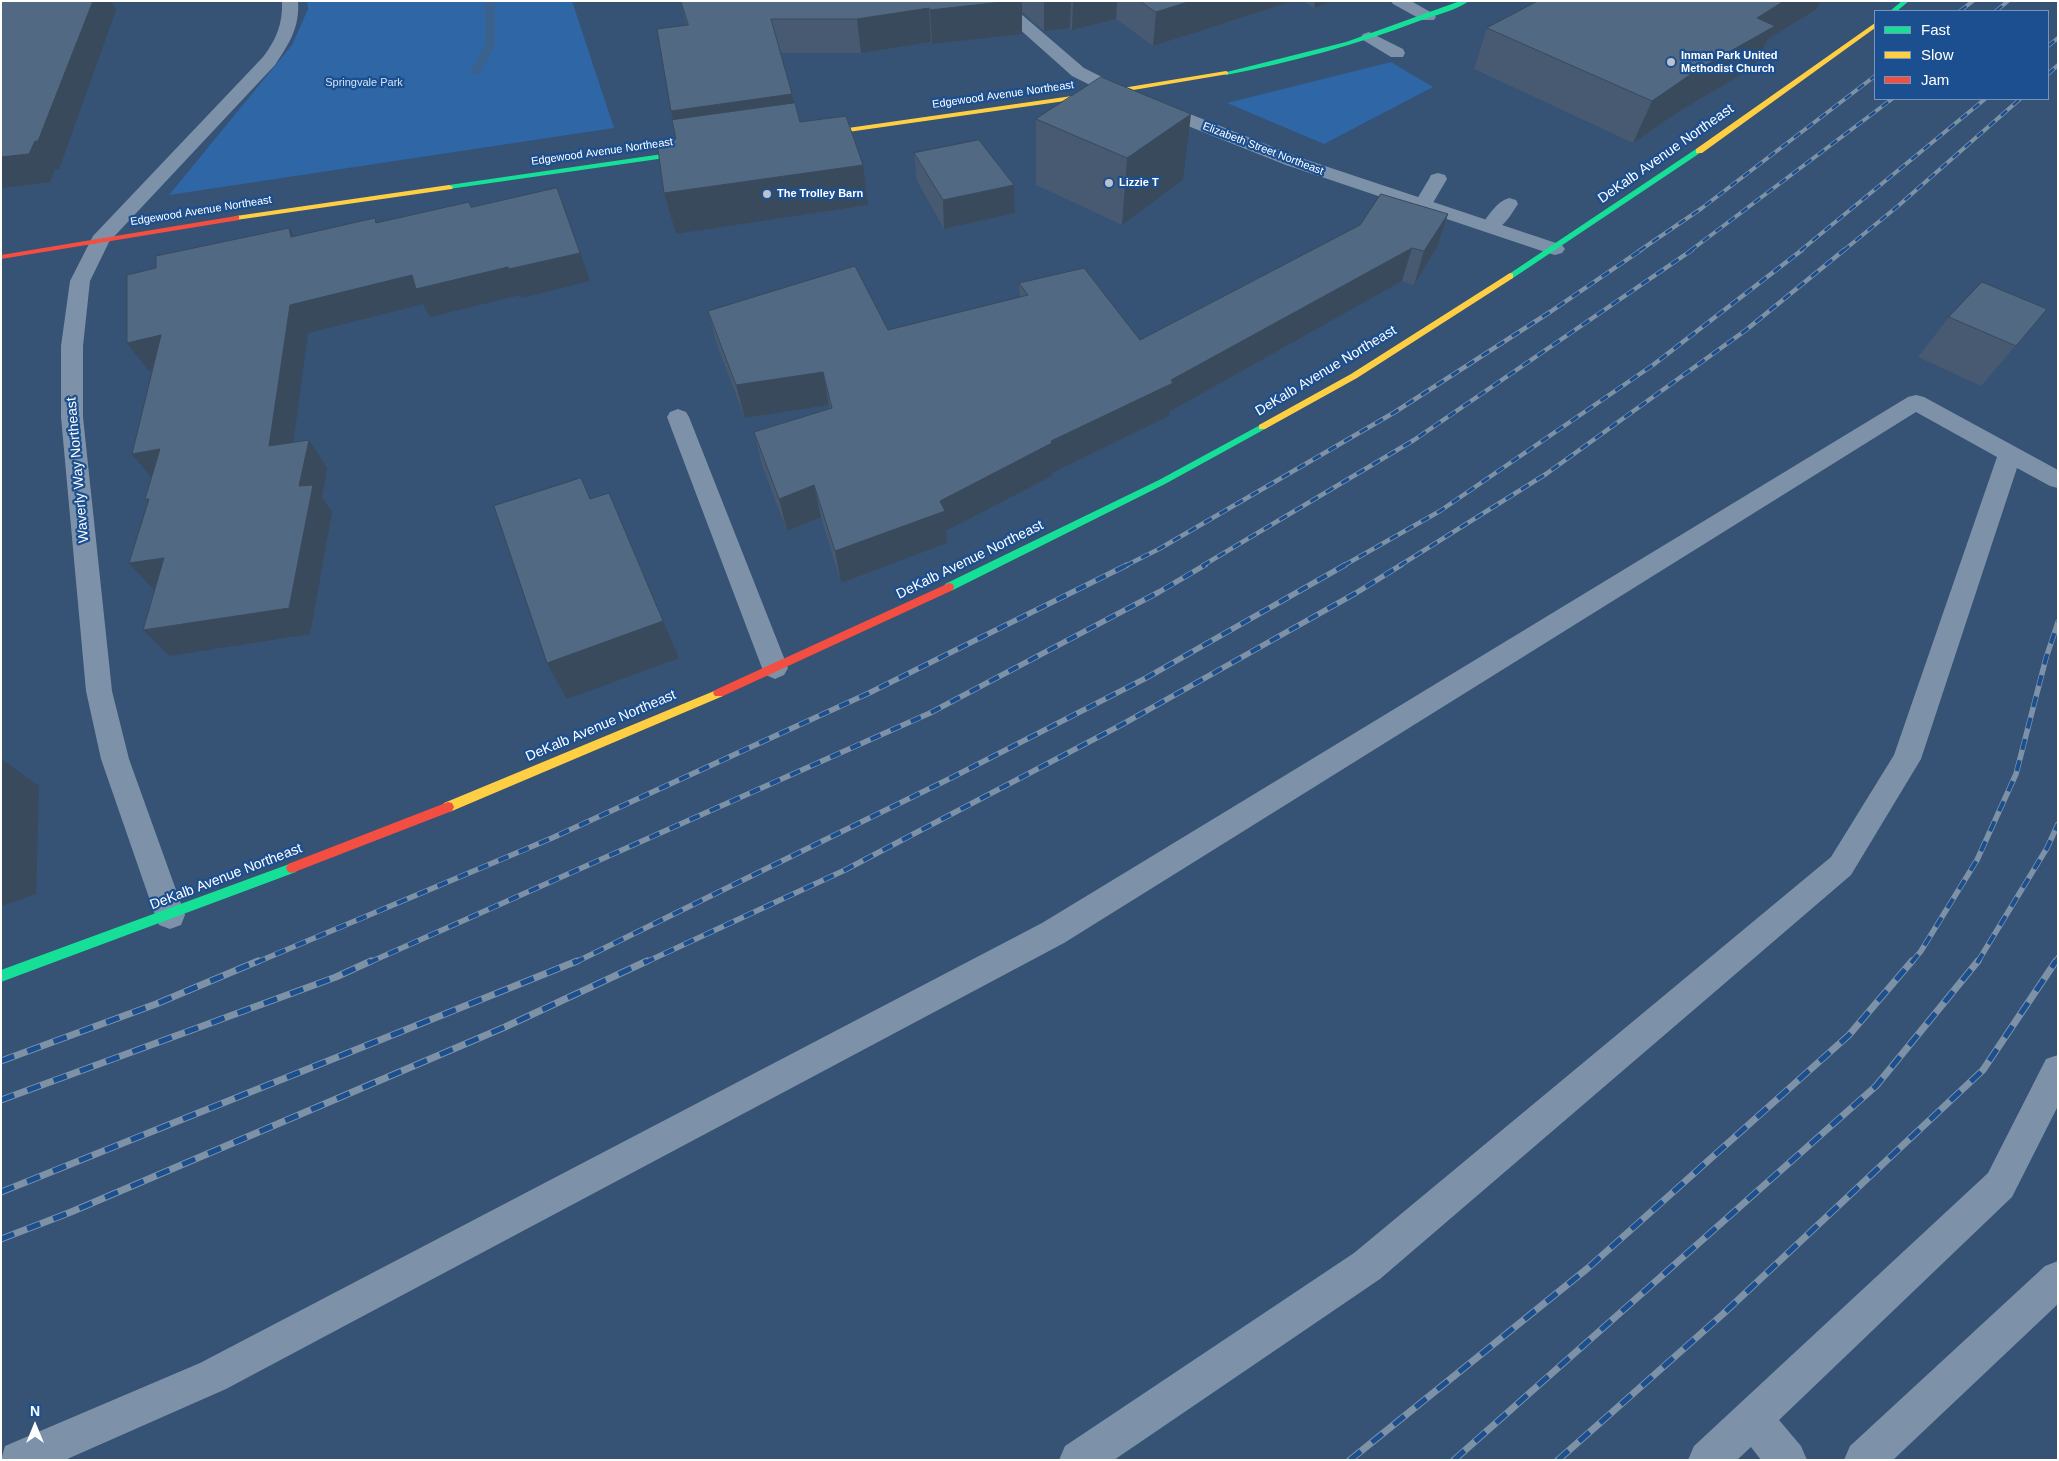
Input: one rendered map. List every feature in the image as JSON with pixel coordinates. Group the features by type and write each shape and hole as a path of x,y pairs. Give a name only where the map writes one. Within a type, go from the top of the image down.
{"main road":[{"name":"Edgewood Avenue Northeast","path":"801,136 1205,78 1291,60 1369,37 1428,17 1466,1"},
{"path":"1894,10 1906,1"},
{"name":"DeKalb Avenue Northeast","path":"1,976 170,916 428,815 652,722 879,621 1029,548 1214,453 1326,392 1555,249 1752,113 1874,26"},
{"name":"Edgewood Avenue Northeast","path":"1,257 177,226 708,150"}],"street":[{"name":"Waverly Way Northeast","path":"170,916 115,759 99,691 72,417 72,346 80,280 100,240 269,61 286,38 291,12 290,1"},
{"name":"Elizabeth Street Northeast","path":"996,1 1078,72 1116,91 1292,161 1491,226 1555,249"},
{"path":"1399,1 1428,17"},
{"path":"1369,37 1397,53"},
{"path":"1423,204 1438,179"},
{"path":"1491,226 1509,204"},
{"path":"19,1460 213,1376 1054,933 1916,402 2058,480"},
{"path":"678,417 775,668"},
{"path":"1079,1460 1367,1266 1841,866 1908,759 2010,454"},
{"path":"1708,1460 2000,1185 2056,1083"},
{"path":"1864,1460 2058,1279"},
{"path":"1752,1418 1787,1460"}],"green space":[{"name":"Springvale Park","path":"307,1 572,1 614,128 169,195 292,45 308,9"},
{"path":"1391,62 1433,87 1324,144 1227,103"}],"building":[{"path":"1,1 93,1 38,141 35,141 29,154 1,157"},
{"path":"681,1 1011,1 930,10 929,8 857,19 771,19 792,94 671,111 657,29 688,25"},
{"path":"1140,1 1191,1 1156,12"},
{"name":"Inman Park United Methodist Church","path":"1538,1 1784,1 1757,18 1775,26 1697,70 1652,101 1487,28"},
{"path":"1101,77 1191,114 1127,158 1036,119"},
{"path":"795,103 800,122 846,116 863,165 664,193 657,142 676,139 672,120"},
{"path":"979,140 1014,185 943,200 914,153"},
{"path":"557,188 580,253 509,269 508,267 416,289 412,275 290,305 269,446 309,440 299,486 313,485 289,608 143,630 164,558 129,563 149,499 145,499 160,449 132,454 161,335 127,343 127,275 156,268 156,256 289,228 291,237 375,218 376,223 469,202 471,207"},
{"path":"1381,194 1448,214 1424,251 1412,248 1171,380 1173,383 1051,441 1052,443 940,501 945,511 835,551 814,485 779,499 754,432 832,408 823,372 736,385 708,311 855,266 888,330 1028,295 1019,283 1084,268 1140,340 1360,225"},
{"path":"1982,282 2047,309 2016,346 1949,317"},
{"path":"581,478 590,499 609,493 663,621 547,663 494,506"}],"waterway":[{"path":"475,72 490,45 490,1"}],"railway":[{"path":"1961,10 1973,1"},
{"path":"1997,10 2008,1"},
{"path":"2049,45 2058,38"},
{"path":"2049,73 2058,65"},
{"path":"1639,251 1702,208 1874,77"},
{"path":"1690,251 1891,100"},
{"path":"1800,251 1984,100"},
{"path":"1843,251 1898,206 2019,100"},
{"path":"1127,565 1159,549 1395,412 1550,312 1641,250"},
{"path":"1202,566 1414,440 1692,250"},
{"path":"1343,566 1440,511 1653,365 1802,250"},
{"path":"1399,566 1546,474 1746,330 1844,250"},
{"path":"255,963 552,838 869,693 1127,565"},
{"path":"368,963 930,713 1159,592 1205,565"},
{"path":"574,963 951,778 1146,678 1345,565"},
{"path":"644,963 845,870 1123,724 1356,593 1401,565"},
{"path":"1911,963 1921,951 1977,860 2016,774 2046,658 2058,622"},
{"path":"1977,963 2047,848 2058,824"},
{"path":"2055,963 2058,958"},
{"path":"1,1061 156,1004 258,961"},
{"path":"1,1100 336,977 371,961"},
{"path":"1,1192 577,961"},
{"path":"1,1239 71,1212 505,1027 647,961"},
{"path":"1350,1460 1588,1268 1849,1035 1912,961"},
{"path":"1454,1460 1876,1086 1978,961"},
{"path":"1558,1460 1723,1314 1983,1070 2056,961"}],"traffic: fast":[{"path":"1226,73 1318,52 1378,34 1466,1"},
{"path":"1894,10 1906,1"},
{"path":"449,187 697,151"},
{"path":"1510,276 1699,151"},
{"path":"949,587 1162,482 1262,427"},
{"path":"1,976 292,868"}],"traffic: slow":[{"path":"1699,151 1874,26"},
{"path":"813,135 1086,96 1226,73"},
{"path":"236,218 449,187"},
{"path":"1262,427 1354,376 1510,276"},
{"path":"448,807 719,693"}],"traffic: jam":[{"path":"1,257 236,218"},
{"path":"719,693 949,587"},
{"path":"292,868 448,807"}],"place":[{"name":"Inman Park United Methodist Church","path":"1671,62"},
{"name":"Lizzie T","path":"1109,183"},
{"name":"The Trolley Barn","path":"767,194"}]}
